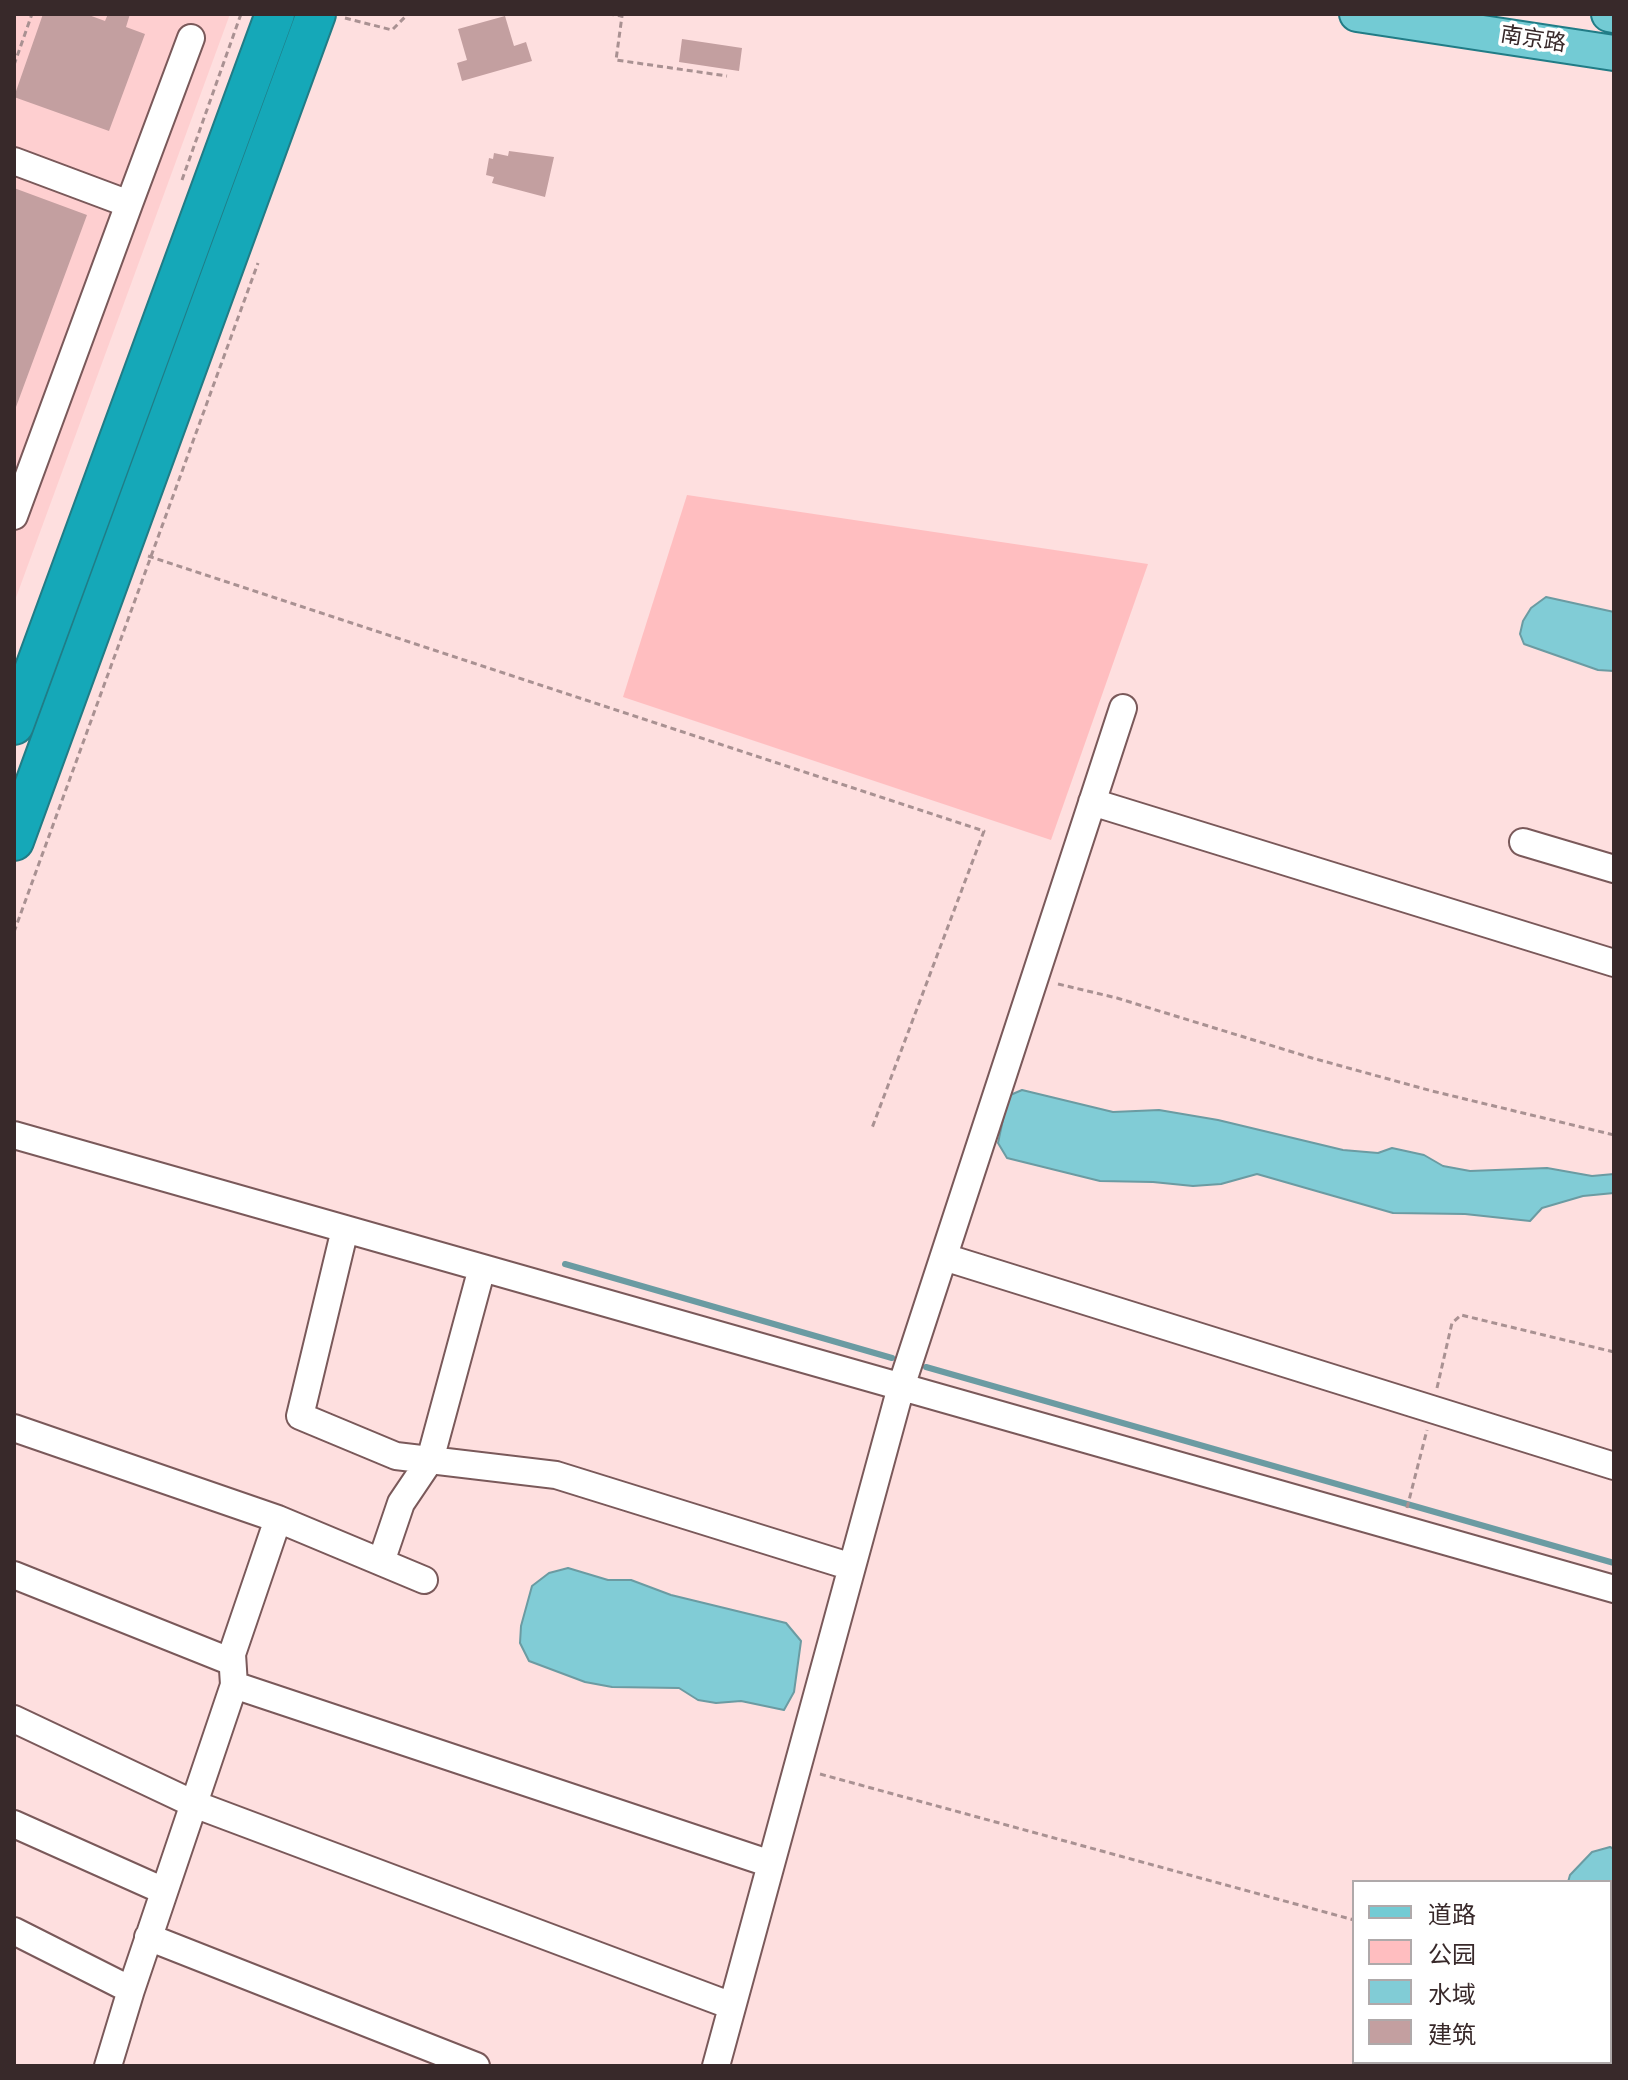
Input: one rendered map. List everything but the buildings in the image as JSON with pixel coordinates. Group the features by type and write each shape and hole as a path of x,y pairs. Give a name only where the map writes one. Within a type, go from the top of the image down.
{"highway":[{"path":"14,725 275,14"},
{"path":"14,841 137,552 336,15"}],"main road":[{"name":"南京路","path":"1357,14 1614,53"}],"street":[{"path":"14,516 191,38"},
{"path":"14,161 129,204"},
{"path":"716,2066 901,1387 1123,708"},
{"path":"1092,802 1614,963"},
{"path":"1523,842 1614,869"},
{"path":"14,1135 1614,1589"},
{"path":"345,1229 300,1416 396,1456 556,1475 852,1567"},
{"path":"944,1257 1614,1466"},
{"path":"381,1562 401,1503 430,1460 482,1268"},
{"path":"14,1428 278,1519 424,1580"},
{"path":"108,2066 194,1804 233,1674 232,1654 278,1519"},
{"path":"14,1575 233,1674 771,1864"},
{"path":"14,1719 194,1804 732,2006"},
{"path":"14,1824 164,1891"},
{"path":"14,1931 131,1990"},
{"path":"148,1937 476,2066"}],"path":[{"path":"14,65 32,14"},
{"path":"336,15 392,30 408,14"},
{"path":"608,14 622,16 616,60 727,76"},
{"path":"14,932 137,552 259,258"},
{"path":"137,552 984,831 872,1128"},
{"path":"1035,978 1117,998 1402,1083 1614,1135"},
{"path":"1405,1512 1452,1323 1461,1315 1614,1352"},
{"path":"797,1768 1352,1919"}],"shaded area":[{"path":"14,14 230,14 14,603"}],"green space":[{"path":"687,495 1148,564 1051,840 623,697"}],"water":[{"path":"1546,597 1614,612 1614,671 1598,670 1524,644 1520,634 1523,621 1531,608"},
{"path":"1022,1090 1113,1112 1159,1110 1218,1120 1343,1150 1378,1153 1392,1148 1424,1155 1443,1166 1470,1171 1547,1168 1592,1176 1614,1174 1614,1193 1583,1196 1542,1208 1530,1221 1465,1214 1393,1213 1257,1174 1221,1184 1193,1186 1100,1181 1007,1158 998,1143 1008,1096"},
{"path":"568,1568 608,1580 631,1580 671,1595 786,1623 801,1641 794,1692 784,1710 741,1701 716,1703 698,1700 679,1688 612,1687 585,1682 529,1661 520,1643 521,1626 532,1586 549,1573"},
{"path":"1610,1847 1614,1849 1614,1984 1612,1880 1569,1880 1592,1852"}],"waterway":[{"path":"565,1264 892,1358"},
{"path":"926,1367 1614,1563"}]}
